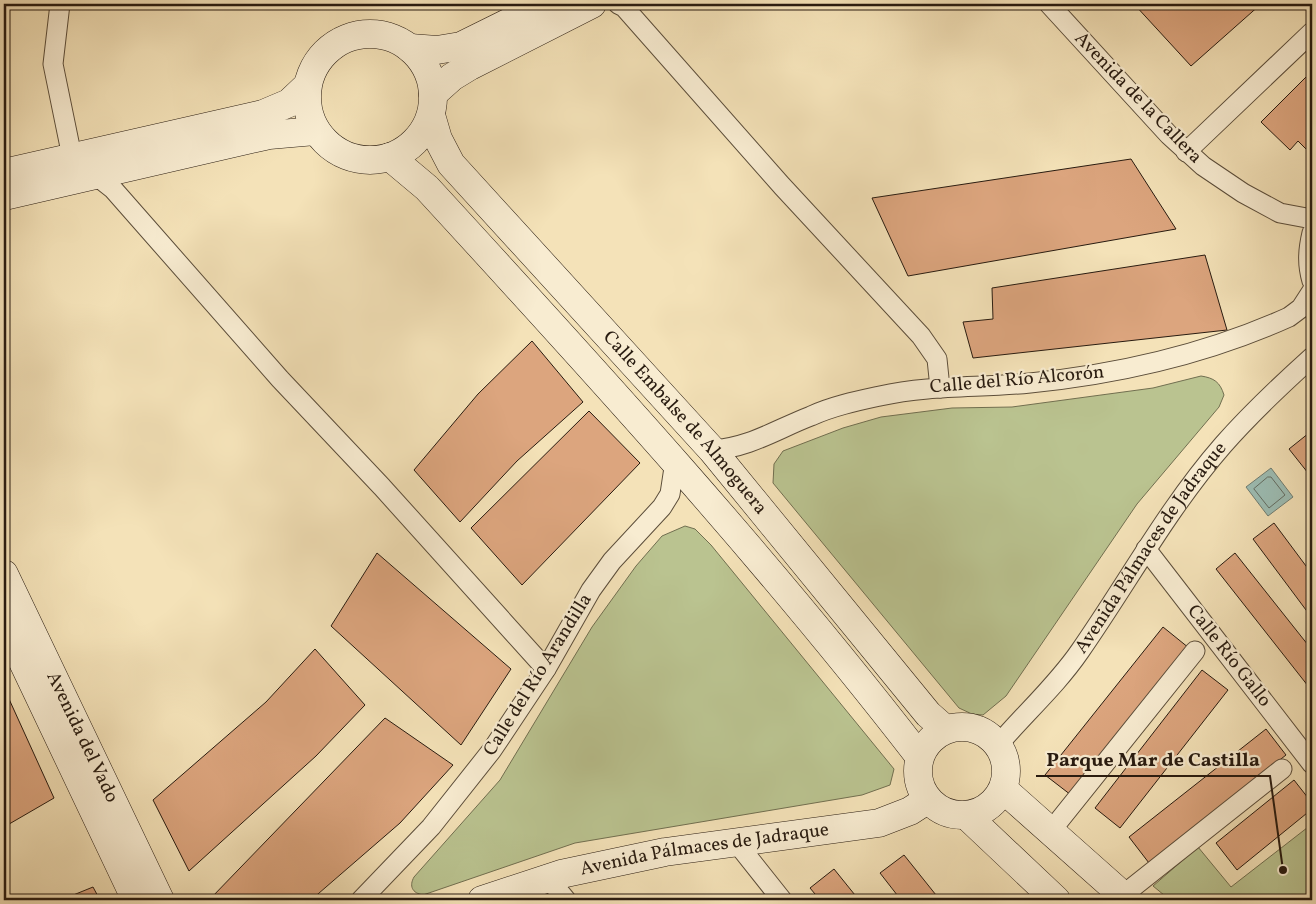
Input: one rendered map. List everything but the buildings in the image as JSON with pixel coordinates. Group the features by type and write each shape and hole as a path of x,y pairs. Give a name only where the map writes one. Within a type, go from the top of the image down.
{"main road":[{"path":"410,48 438,50 461,46 546,4"},
{"path":"432,105 426,69 410,48 395,39 371,34 347,38 325,52 311,72 307,86 306,101 309,117 315,131 326,144 340,154 356,159 373,161 390,158 408,148 422,134 432,105 452,77 592,4"},
{"path":"4,173 68,160 263,114 289,103 307,86"},
{"name":"Calle Embalse de Almoguera","path":"432,105 438,139 451,164 712,450 928,714 945,729"},
{"path":"4,196 269,134 315,131"},
{"name":"Calle Embalse de Almoguera","path":"390,158 427,188 674,461 816,627 919,756"},
{"name":"Avenida del Vado","path":"4,574 160,900"},
{"name":"Avenida del Vado","path":"4,622 136,900"},
{"path":"967,816 992,805 1003,789 1006,777 1005,761 998,745 984,733 963,727 945,729 930,739 919,756 918,780 927,800 948,812 967,816 1056,900"},
{"path":"1003,789 1126,898"},
{"name":"Avenida Pálmaces de Jadraque","path":"482,900 548,878 665,852 879,823 910,811 927,800"}],"street":[{"path":"60,4 53,64 70,147 68,160"},
{"path":"618,4 624,7 782,186 922,336 937,359 940,388"},
{"name":"Avenida de la Callera","path":"1049,4 1186,152 1202,166 1243,193 1284,215 1310,240"},
{"path":"1186,152 1312,32"},
{"path":"94,174 113,189 280,379 382,487 546,669"},
{"name":"Avenida de la Callera","path":"1284,215 1312,218"},
{"path":"1310,240 1308,267 1312,281"},
{"name":"Calle del Río Alcorón","path":"712,450 733,449 759,440 812,415 851,402 911,390 1078,377 1136,367 1197,352 1289,317 1301,308 1312,291"},
{"name":"Avenida Pálmaces de Jadraque","path":"998,745 1048,693 1080,652 1146,550 1191,486 1223,445 1276,388 1312,357"},
{"name":"Calle del Río Arandilla","path":"360,900 431,827 503,735 546,669 591,590 612,561 662,507 670,494 674,461"},
{"name":"Calle Río Gallo","path":"1146,550 1312,764"},
{"path":"1050,832 1195,651"},
{"path":"1126,898 1282,769"},
{"path":"736,842 782,900"},
{"path":"548,878 566,900"}],"green space":[{"path":"1201,376 1213,379 1221,387 1224,395 1219,407 1137,504 1006,696 983,715 972,714 959,708 773,483 774,464 783,451 843,428 881,417 952,408 1012,407 1153,388"},
{"path":"685,526 695,529 711,545 894,769 890,785 862,795 575,843 423,895 416,893 412,889 414,877 500,780 592,627 636,566 662,536"},
{"path":"1312,824 1312,892 1301,900 1170,900 1153,886 1198,847 1231,887"}],"water":[{"path":"1271,468 1293,497 1268,516 1246,487"}],"place":[{"name":"Parque Mar de Castilla","path":"1283,870"}]}
